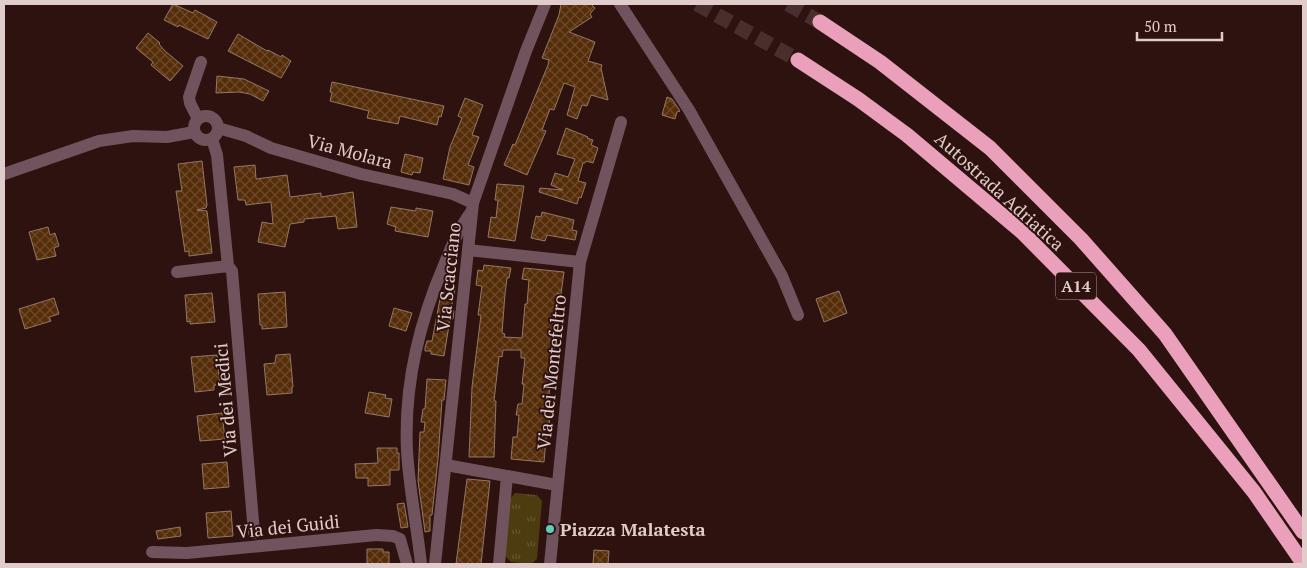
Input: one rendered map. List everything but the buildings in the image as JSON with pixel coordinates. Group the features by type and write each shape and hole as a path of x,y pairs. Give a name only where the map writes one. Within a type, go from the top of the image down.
{"highway":[{"name":"Autostrada Adriatica","path":"820,22 880,62 990,148 1080,239 1165,334 1303,532"},
{"name":"Autostrada Adriatica","path":"798,60 858,99 907,135 1022,232 1139,350 1254,492 1303,563"}],"street":[{"name":"Via Scacciano","path":"435,564 472,207 544,4"},
{"path":"620,4 689,110 782,276 798,314"},
{"path":"196,125 189,97 201,62"},
{"name":"Via Molara","path":"4,174 99,141 133,136 167,137 196,125 206,116 216,121 215,134"},
{"name":"Via dei Montefeltro","path":"557,485 580,262 621,122"},
{"name":"Via Molara","path":"196,125 202,140 215,134 246,136 271,148 361,174 453,194 472,207"},
{"name":"Via dei Medici","path":"215,134 228,266 232,271 254,533"},
{"path":"421,564 407,451 407,421 412,362 430,297 460,227 472,207"},
{"path":"468,250 580,262"},
{"path":"178,272 228,266"},
{"path":"446,465 557,485 550,564"},
{"path":"499,564 507,476"},
{"name":"Via dei Guidi","path":"152,552 186,553 376,535 393,536 400,539 407,564"}],"green space":[{"path":"515,493 537,495 542,501 537,559 531,564 511,562 505,556 509,500"}],"tunnel":[{"path":"697,4 798,60"},
{"path":"788,4 820,22"}],"place":[{"name":"Piazza Malatesta","path":"550,529"}]}
